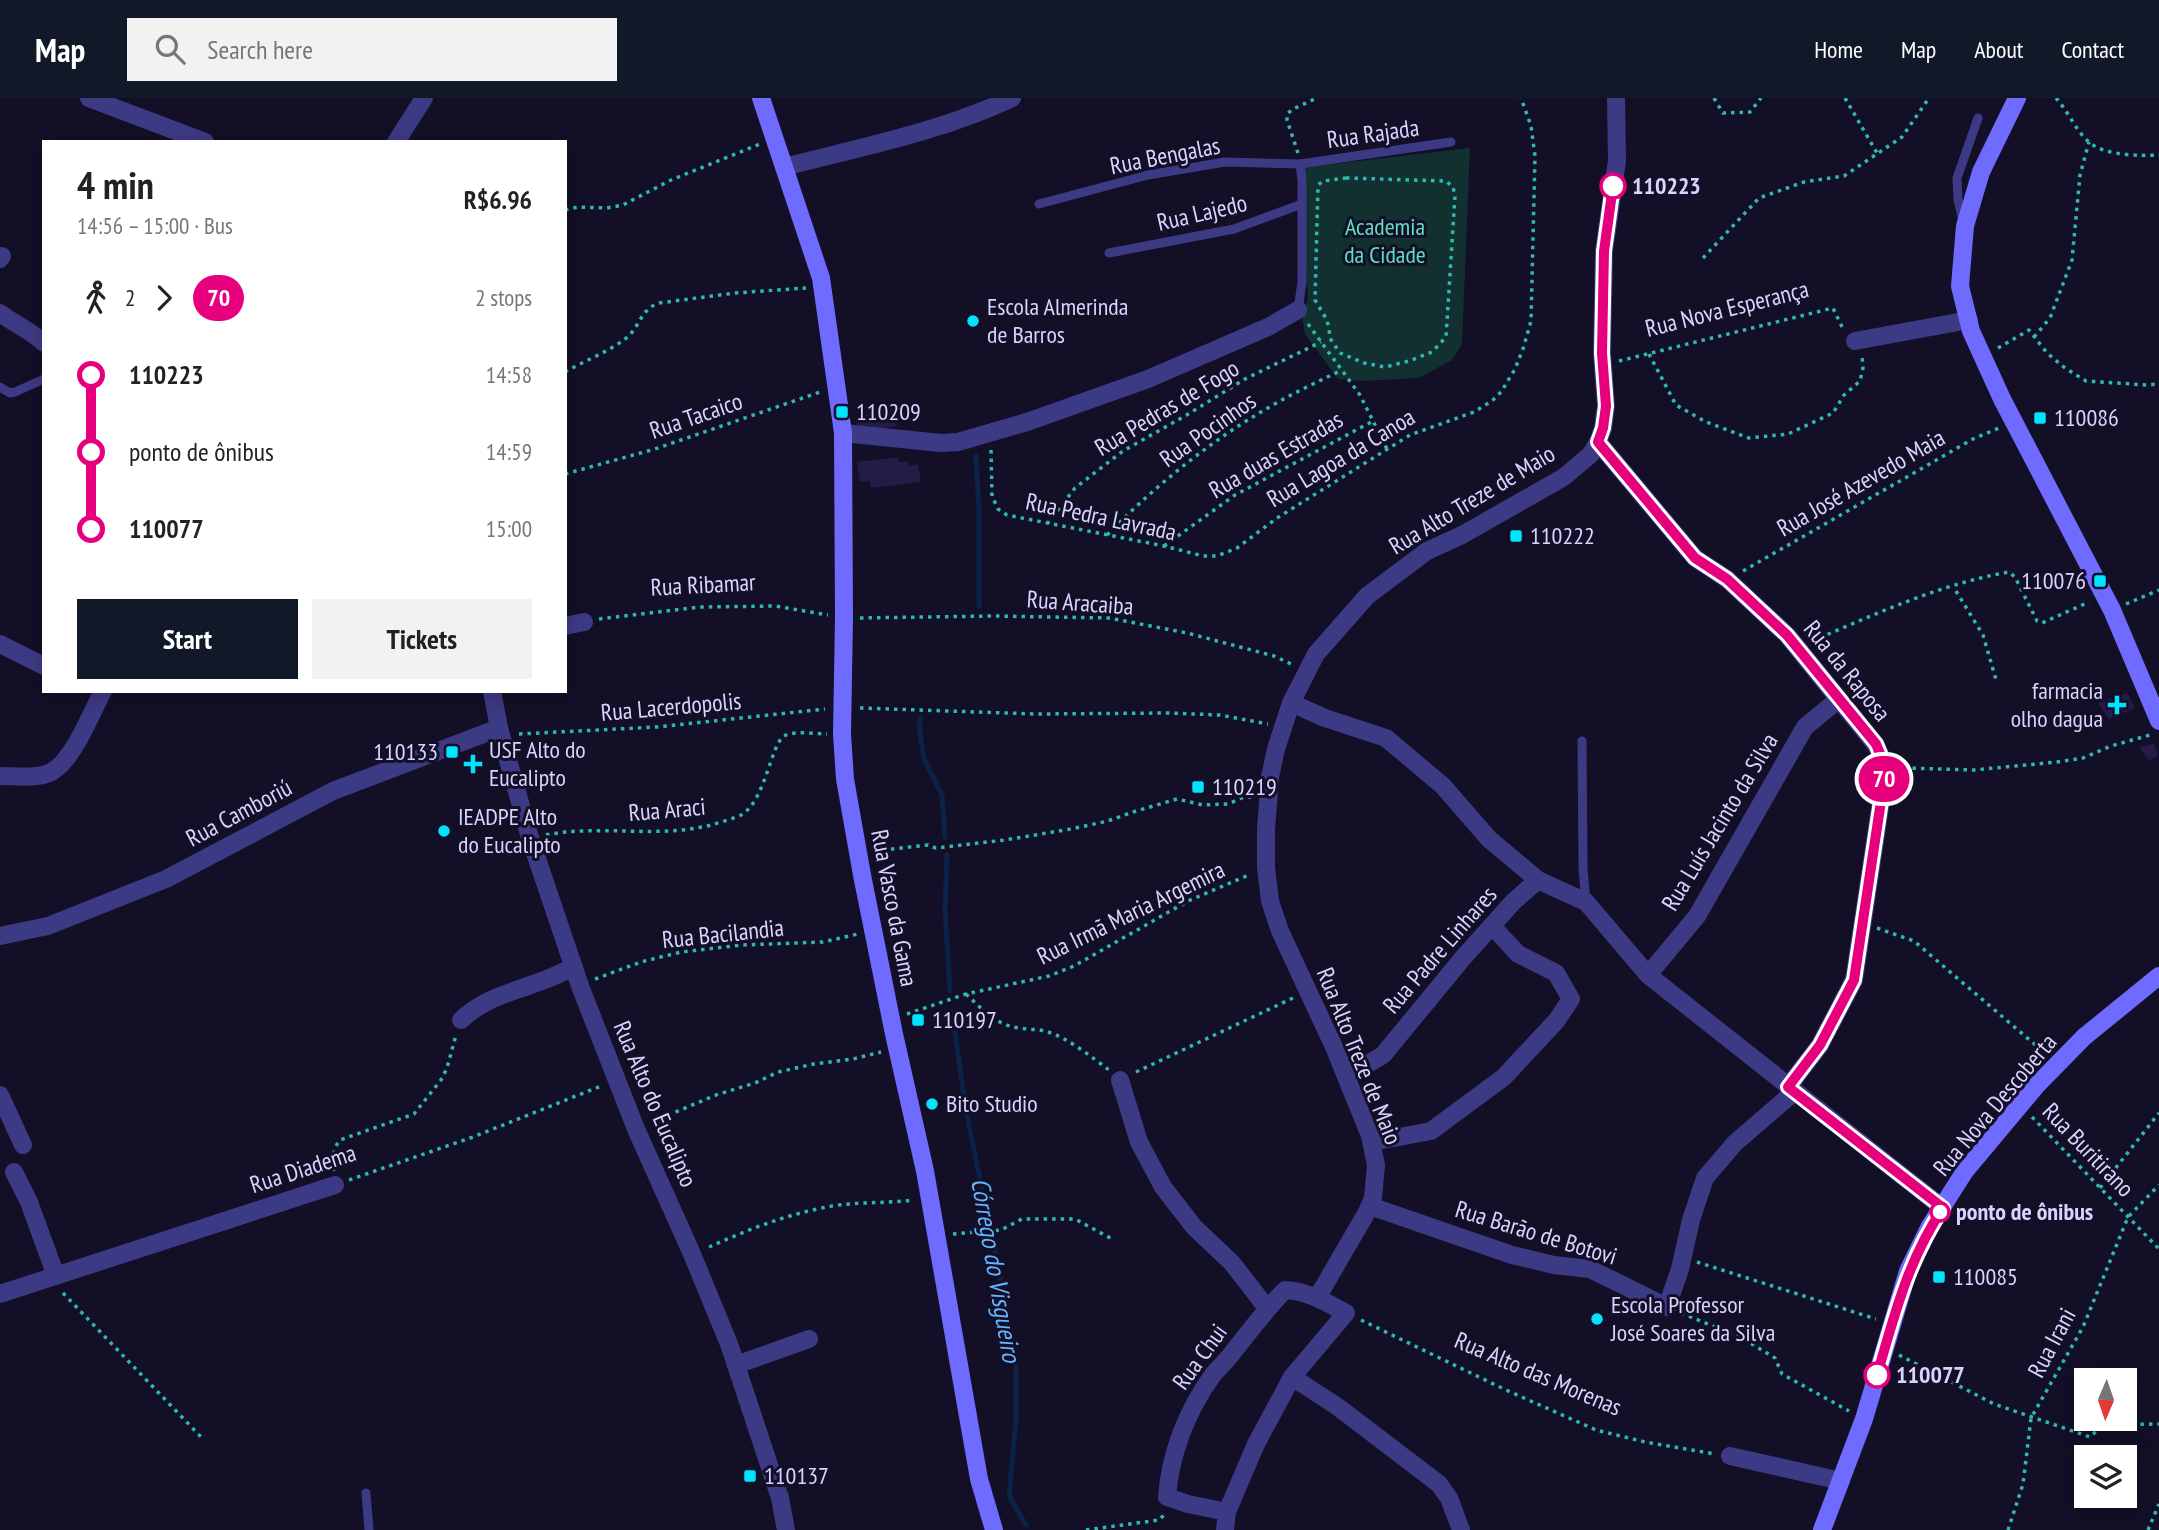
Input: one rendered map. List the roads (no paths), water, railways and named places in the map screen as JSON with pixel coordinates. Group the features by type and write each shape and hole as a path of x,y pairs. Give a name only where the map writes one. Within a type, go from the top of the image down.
{"main road":[{"name":"Rua Vasco da Gama","path":"761,98 822,286 843,433 842,734 845,779 891,1019 930,1197 979,1479 993,1530"},
{"path":"2017,98 1981,172 1965,226 1960,286 1971,331 2013,421 2108,602 2159,721"},
{"name":"Rua Nova Descoberta","path":"1822,1530 1864,1419 1908,1271 1930,1226 1965,1171 2038,1085 2084,1037 2159,976"}],"street":[{"path":"89,98 200,140"},
{"path":"397,140 424,98"},
{"path":"784,167 936,127 1012,98"},
{"name":"Rua Alto Treze de Maio","path":"1317,1298 1370,1206 1376,1165 1372,1142 1346,1077 1280,931 1270,901 1265,868 1269,797 1276,749 1291,703 1316,654 1367,596 1427,551 1462,535 1564,477 1591,454 1598,442 1606,406 1603,365 1604,251 1616,161 1616,98"},
{"path":"843,433 958,443 1148,379 1269,327 1298,310"},
{"path":"0,313 23,326 42,341"},
{"path":"1858,340 1969,320"},
{"name":"Rua da Raposa","path":"1598,442 1695,558 1727,579 1787,635 1876,744 1886,768 1854,980 1820,1045 1791,1089"},
{"path":"567,626 584,622"},
{"path":"0,645 42,665"},
{"path":"0,776 42,775 61,765 74,747 101,693"},
{"name":"Rua Alto do Eucalipto","path":"492,693 500,733 530,838 580,986 636,1129 692,1254 736,1365 780,1498 786,1530"},
{"name":"Rua Luís Jacinto da Silva","path":"1648,975 1697,916 1805,727 1839,699"},
{"path":"1291,703 1325,718 1386,738 1443,786 1489,839 1538,880 1586,902 1648,975 1943,1208"},
{"name":"Rua Camboriú","path":"0,936 48,926 166,879 332,791 500,733"},
{"name":"Rua Padre Linhares","path":"1346,1077 1383,1055 1513,902 1538,880"},
{"path":"1372,1142 1431,1131 1504,1077 1557,1020 1571,999 1556,973 1518,954 1492,926"},
{"path":"461,1020 473,1008 496,996 538,983 574,967"},
{"path":"1120,1080 1139,1142 1163,1187 1194,1227 1232,1263 1267,1308"},
{"name":"Rua Barão de Botovi","path":"1370,1206 1512,1255 1553,1265 1590,1269 1667,1307 1705,1178 1734,1143 1791,1089"},
{"path":"0,1095 23,1144"},
{"path":"14,1172 29,1202 53,1277"},
{"name":"Rua Diadema","path":"0,1294 335,1185"},
{"name":"Rua Chui","path":"1226,1521 1167,1497 1171,1466 1196,1400 1267,1308 1285,1290 1294,1290 1317,1298 1341,1310 1292,1377"},
{"path":"736,1365 809,1339"},
{"path":"1226,1521 1256,1444 1292,1377 1338,1407 1439,1484 1449,1498 1461,1530"},
{"path":"1730,1456 1841,1481"}],"lane":[{"path":"1965,226 1958,200 1957,178 1978,118"},
{"name":"Rua Rajada","path":"1300,164 1451,142"},
{"name":"Rua Bengalas","path":"1039,204 1148,175 1225,162 1300,164"},
{"path":"1298,310 1302,282 1300,164"},
{"name":"Rua Lajedo","path":"1109,253 1234,229 1302,204"},
{"path":"0,387 10,393 42,380"},
{"path":"1582,741 1583,869 1586,902"},
{"path":"366,1493 369,1530"}],"waterway":[{"name":"Córrego do Visgueiro","path":"976,456 979,606"},
{"name":"Córrego do Visgueiro","path":"921,718 919,725 924,759 942,795 945,837"},
{"name":"Córrego do Visgueiro","path":"947,855 945,910 950,991"},
{"name":"Córrego do Visgueiro","path":"952,1012 966,1111 1016,1355 1016,1420 1009,1496 1026,1525"}],"place":[{"name":"110223","path":"1613,186"},
{"name":"Escola Almerinda de Barros","path":"973,321"},
{"name":"110209","path":"842,412"},
{"name":"110086","path":"2040,418"},
{"name":"110222","path":"1516,536"},
{"name":"110076","path":"2100,581"},
{"name":"farmacia olho dagua","path":"2117,705"},
{"name":"110133","path":"452,752"},
{"name":"USF Alto do Eucalipto","path":"473,764"},
{"name":"110219","path":"1198,787"},
{"name":"IEADPE Alto do Eucalipto","path":"444,831"},
{"name":"110197","path":"918,1020"},
{"name":"Bito Studio","path":"932,1104"},
{"name":"ponto de ônibus","path":"1940,1212"},
{"name":"110085","path":"1939,1277"},
{"name":"Escola Professor José Soares da Silva","path":"1597,1319"},
{"name":"110077","path":"1877,1375"},
{"name":"110137","path":"750,1476"}],"park label":[{"name":"Academia da Cidade","path":"1385,241"}]}
